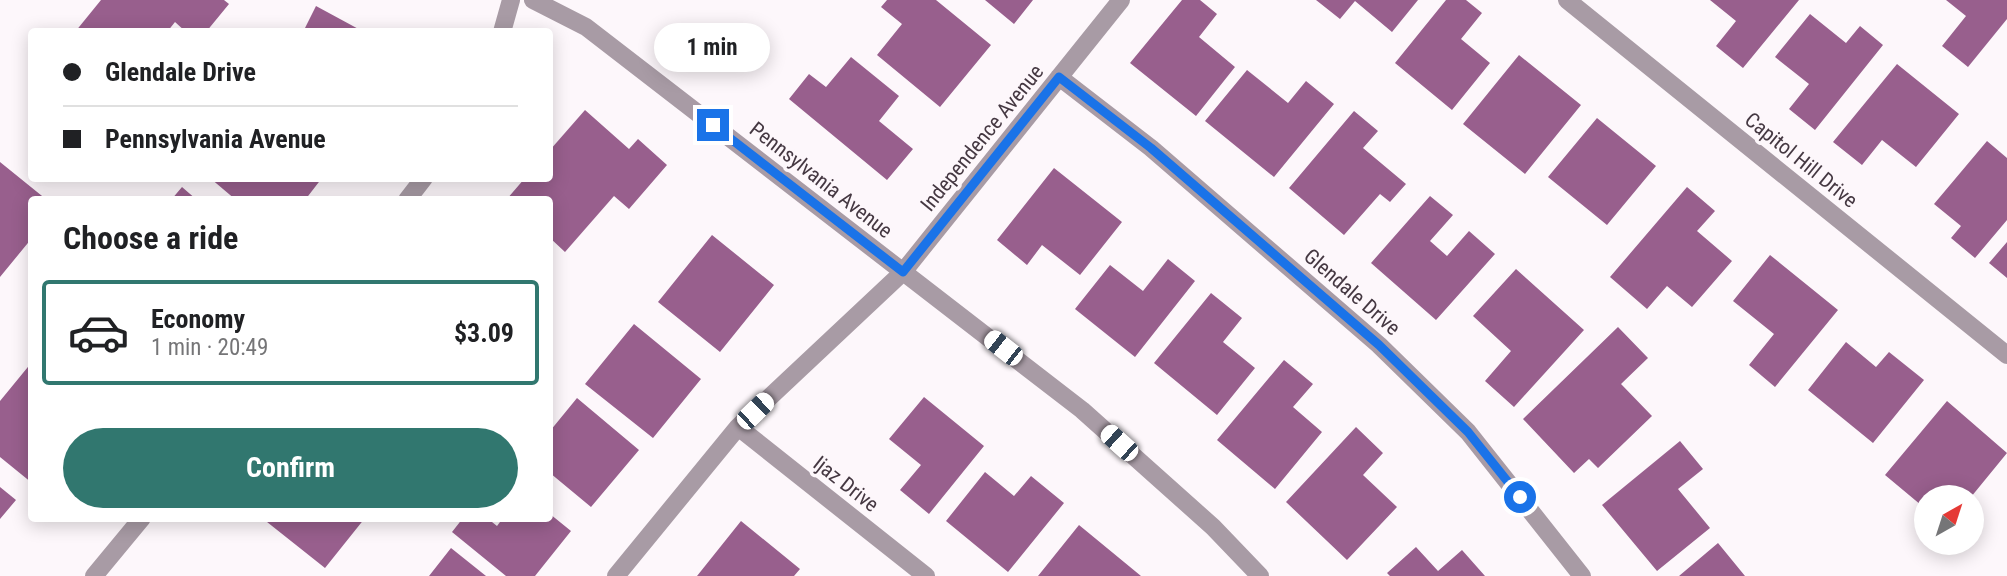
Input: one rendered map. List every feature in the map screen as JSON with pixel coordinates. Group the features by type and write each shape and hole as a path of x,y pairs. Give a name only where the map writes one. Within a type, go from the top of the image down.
{"street":[{"path":"503,28 511,0"},
{"name":"Pennsylvania Avenue","path":"533,0 586,27 1082,410 1213,527 1260,576"},
{"name":"Independence Avenue","path":"615,576 738,427 903,272 1121,0"},
{"name":"Capitol Hill Drive","path":"1567,0 2007,355"},
{"name":"Glendale Drive","path":"1059,77 1151,148 1379,345 1468,432 1582,576"},
{"path":"410,196 421,182"},
{"name":"Ijaz Drive","path":"738,427 926,576"},
{"path":"94,576 139,522"}],"building":[{"path":"101,0 224,0 229,4 209,28 182,28 175,22 170,28 78,28"},
{"path":"887,0 936,0 991,45 940,107 877,55 902,24 881,7"},
{"path":"985,0 1033,0 1014,24"},
{"path":"1182,0 1200,0 1217,14 1199,37 1235,67 1196,116 1130,63"},
{"path":"1316,0 1418,0 1392,32 1355,1 1340,19"},
{"path":"1446,0 1466,0 1482,13 1461,39 1490,63 1452,110 1395,63"},
{"path":"1710,0 1799,0 1743,68 1716,46 1736,21"},
{"path":"1946,0 2007,0 2007,19 1968,67 1942,46 1966,16"},
{"path":"316,6 357,28 305,28"},
{"path":"1810,14 1846,43 1860,26 1883,45 1815,130 1789,109 1809,84 1775,57"},
{"path":"1519,55 1581,105 1525,174 1463,124"},
{"path":"851,57 899,96 879,121 913,149 887,180 789,99 809,74 826,87"},
{"path":"1897,64 1959,114 1916,167 1882,140 1862,165 1833,142"},
{"path":"1247,70 1288,103 1306,81 1334,104 1274,177 1205,121"},
{"path":"585,110 629,149 638,139 667,165 629,209 614,196 565,252 553,241 553,196 509,196 522,182 553,182 553,147"},
{"path":"1354,111 1378,131 1363,148 1406,184 1390,202 1380,194 1344,235 1289,188"},
{"path":"1597,118 1656,166 1607,225 1548,177"},
{"path":"1987,141 2007,158 2007,220 1975,258 1951,238 1961,226 1934,204"},
{"path":"0,162 42,196 28,196 28,243 0,277"},
{"path":"1054,168 1122,222 1080,275 1042,245 1027,265 997,240"},
{"path":"215,182 319,182 308,196 231,196"},
{"path":"182,187 192,196 174,196"},
{"path":"1687,187 1715,211 1697,231 1732,261 1692,307 1667,286 1647,309 1610,277"},
{"path":"1430,196 1453,215 1430,241 1447,256 1469,231 1495,254 1436,320 1371,263"},
{"path":"712,235 774,285 720,352 658,302"},
{"path":"2007,242 2007,278 1989,263"},
{"path":"1770,255 1838,310 1775,387 1749,365 1774,334 1733,301"},
{"path":"1168,259 1195,281 1135,357 1075,309 1110,265 1143,291"},
{"path":"1516,269 1584,330 1514,407 1485,381 1511,351 1473,316"},
{"path":"1211,293 1242,318 1223,342 1255,368 1217,415 1154,363"},
{"path":"634,324 701,379 653,438 585,384"},
{"path":"1618,327 1648,358 1621,384 1652,416 1598,468 1589,459 1574,473 1523,419"},
{"path":"1846,342 1876,367 1889,352 1924,380 1873,443 1808,390"},
{"path":"1284,360 1313,384 1293,407 1322,432 1275,489 1217,440"},
{"path":"28,367 28,480 0,457 0,401"},
{"path":"924,397 984,446 929,514 900,490 921,465 889,439"},
{"path":"577,398 639,450 591,507 553,475 553,427"},
{"path":"1947,401 2007,453 1981,485 1914,485 1914,499 1885,475"},
{"path":"1356,427 1383,453 1363,475 1397,507 1347,560 1286,502"},
{"path":"1680,441 1703,469 1678,489 1710,528 1657,571 1602,505"},
{"path":"985,472 1014,496 1031,476 1064,503 1008,572 946,521"},
{"path":"0,487 16,500 0,519"},
{"path":"553,516 571,531 535,576 506,576 452,532 460,522 492,522 497,526 500,522 553,522"},
{"path":"741,521 800,569 794,576 697,576"},
{"path":"267,522 362,522 325,568"},
{"path":"1079,525 1141,576 1038,576"},
{"path":"1718,543 1745,576 1679,576"},
{"path":"1416,547 1438,571 1462,550 1485,576 1390,576 1387,573"},
{"path":"451,548 486,576 429,576"}],"route":[{"path":"713,125 903,272 1059,77 1151,148 1379,345 1468,432 1520,497"}]}
